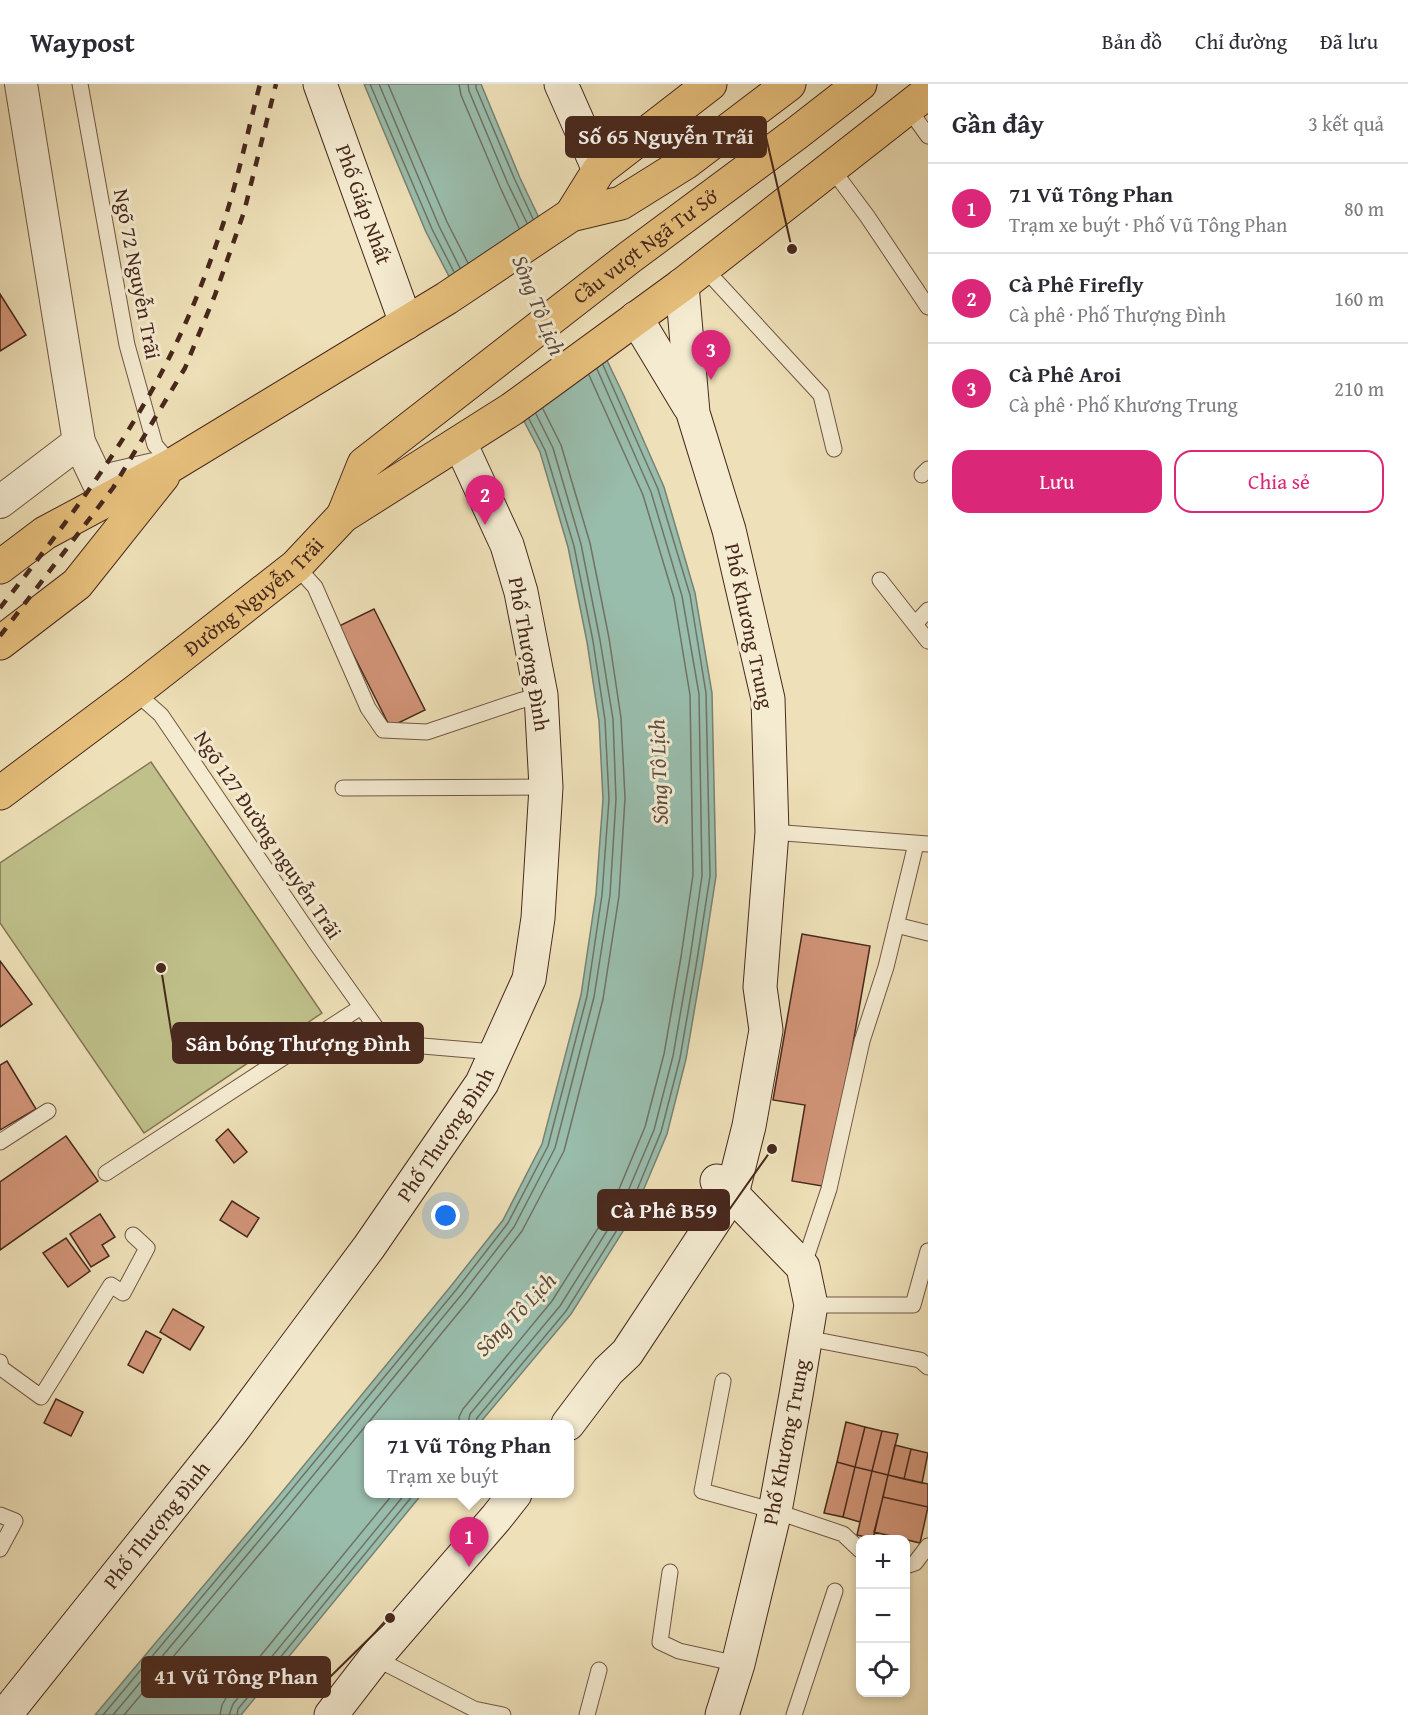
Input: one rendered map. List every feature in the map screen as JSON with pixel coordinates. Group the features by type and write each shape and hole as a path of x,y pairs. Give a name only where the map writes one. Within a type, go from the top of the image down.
{"main road":[{"name":"Phố Giáp Nhất","path":"320,84 406,323"},
{"path":"561,84 599,170"},
{"path":"0,567 45,533 171,465 447,298 571,215 599,170 710,84"},
{"name":"Cầu vượt Ngã Tư Sở","path":"571,215 621,203 685,163 789,84"},
{"name":"Cầu vượt Ngã Tư Sở","path":"343,516 363,464 630,257 860,84"},
{"path":"628,324 693,277 918,100"},
{"name":"Phố Khương Trung","path":"572,1420 608,1371 611,1346 725,1187 731,1122 747,1027 760,987 772,832 768,699 729,530 693,413 693,277"},
{"name":"Phố Khương Trung","path":"628,324 693,413"},
{"name":"Đường Nguyễn Trãi","path":"0,792 135,692 296,566 343,516 512,409 628,324"},
{"name":"Phố Thượng Đình","path":"5,1715 232,1431 369,1247 482,1083 529,979 538,918 546,787 541,695 521,592 507,545 460,442"},
{"path":"0,643 77,584 171,465"},
{"path":"725,1187 803,1267"},
{"name":"Phố Khương Trung","path":"722,1715 738,1664 775,1511 811,1305 803,1267"},
{"path":"331,1715 375,1659 512,1498"}],"street":[{"path":"21,84 79,442 98,482 171,465"},
{"path":"0,502 79,442"}],"lane":[{"name":"Ngõ 72 Nguyễn Trãi","path":"80,84 127,345 155,445 171,465"},
{"path":"918,100 928,136"},
{"path":"832,169 867,216 928,307"},
{"path":"693,277 821,395 834,449"},
{"path":"296,566 315,587 368,708 383,730 427,732 519,700 541,695"},
{"path":"880,580 928,641"},
{"path":"915,624 928,610"},
{"name":"Ngõ 127 Đường nguyễn Trãi","path":"135,692 161,714 387,1043 482,1051 495,1056"},
{"path":"343,788 546,787"},
{"path":"772,832 922,844 862,1041 829,1189 803,1267"},
{"path":"896,925 928,933"},
{"path":"106,1173 361,1007"},
{"path":"0,1142 48,1111"},
{"path":"0,1362 1,1368 41,1397 111,1285 123,1293 147,1248 134,1235"},
{"path":"811,1305 913,1305 928,1251"},
{"path":"806,1338 920,1360 928,1367"},
{"path":"723,1381 702,1491 775,1511 843,1534 856,1546"},
{"path":"0,1515 15,1521 0,1549"},
{"path":"910,1565 915,1563 928,1546"},
{"path":"670,1572 660,1642 679,1651 738,1664"},
{"path":"794,1715 835,1590"},
{"path":"375,1659 474,1709 503,1715"},
{"path":"586,1715 599,1670"}],"green space":[{"path":"151,762 322,1013 144,1133 0,923 0,863"}],"water":[{"name":"Sông Tô Lịch","path":"364,84 481,84 520,178 624,396 664,487 695,593 712,693 716,876 686,1059 667,1134 632,1217 571,1314 482,1420 364,1420 364,1498 419,1498 241,1715 95,1715 273,1503 503,1220 542,1144 581,995 596,894 603,799 599,721 587,642 568,547 540,452 426,232"}],"pier":[{"path":"548,230 602,342 514,408 455,293"}],"building":[{"path":"0,294 26,335 0,351"},
{"path":"374,609 425,710 390,727 339,626"},
{"path":"802,934 870,946 828,1187 792,1181 805,1105 773,1100"},
{"path":"0,961 32,1004 0,1027"},
{"path":"7,1061 36,1109 0,1130 0,1065"},
{"path":"228,1129 247,1152 234,1163 216,1140"},
{"path":"66,1136 98,1181 0,1250 0,1182"},
{"path":"232,1201 259,1218 247,1237 220,1220"},
{"path":"100,1214 115,1237 102,1245 109,1256 91,1267 70,1234"},
{"path":"66,1238 90,1271 68,1287 43,1253"},
{"path":"173,1309 204,1327 190,1350 160,1332"},
{"path":"146,1331 161,1339 143,1373 128,1365"},
{"path":"56,1399 83,1412 71,1436 44,1423"},
{"path":"846,1422 865,1427 855,1467 837,1462"},
{"path":"865,1427 882,1431 872,1471 855,1467"},
{"path":"882,1431 898,1434 888,1475 872,1471"},
{"path":"895,1445 911,1449 904,1479 888,1475"},
{"path":"911,1449 928,1453 922,1483 904,1479"},
{"path":"837,1462 855,1467 843,1517 824,1513"},
{"path":"855,1467 872,1471 860,1522 843,1517"},
{"path":"872,1471 888,1475 874,1535 857,1535"},
{"path":"888,1475 928,1484 928,1507 883,1497"},
{"path":"883,1497 928,1507 920,1543 910,1541 910,1535 887,1535 874,1532"}],"railway":[{"path":"0,608 68,519 111,457 150,393 177,342 221,231 260,84"},
{"path":"0,636 113,488 185,368 215,295 244,212 276,84"}],"place":[{"name":"Số 65 Nguyễn Trãi","path":"792,249"},
{"name":"Cà Phê Aroi","path":"711,380"},
{"name":"Cà Phê Firefly","path":"485,525"},
{"name":"Sân bóng Thượng Đình","path":"161,968"},
{"name":"Cà Phê B59","path":"772,1149"},
{"name":"71 Vũ Tông Phan","path":"469,1567"},
{"name":"41 Vũ Tông Phan","path":"390,1618"}]}
